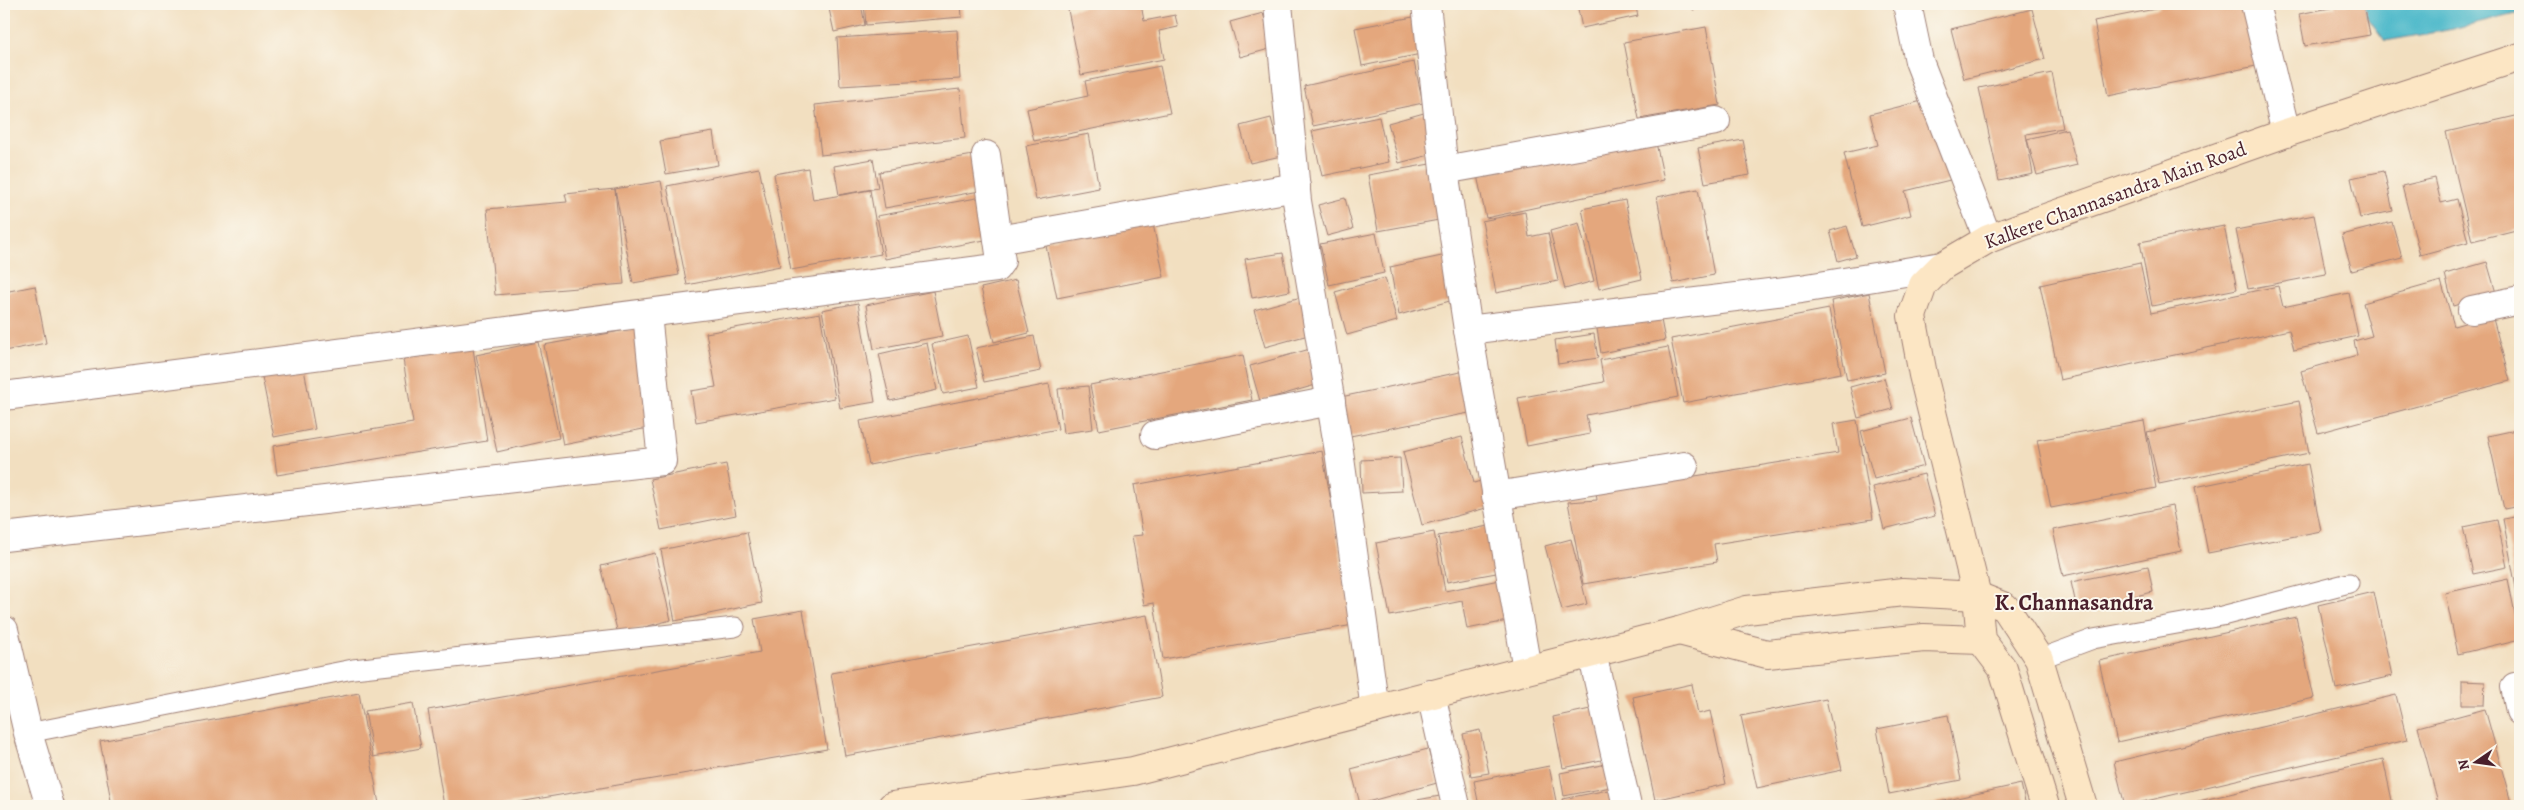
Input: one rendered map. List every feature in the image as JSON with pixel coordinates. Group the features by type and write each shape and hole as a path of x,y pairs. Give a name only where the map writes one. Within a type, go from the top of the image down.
{"main road":[{"name":"Kalkere Channasandra Main Road","path":"1981,640 1977,596 1923,375 1912,316 1923,285 1942,266 1988,239 2286,133 2520,57"},
{"path":"892,806 1133,771 1592,653 1747,610 1903,592 1977,596 2005,607 2039,659 2083,806"},
{"path":"1679,630 1768,654 1924,638 1981,640 2003,670 2045,806"}],"street":[{"path":"1278,4 1296,187 1331,401 1376,709"},
{"path":"1426,4 1444,170 1468,330 1527,669"},
{"path":"1907,4 1919,61 1988,239"},
{"path":"2256,4 2286,133"},
{"path":"1444,170 1716,121"},
{"path":"4,396 996,268 1001,262 986,155"},
{"path":"998,240 1296,187"},
{"path":"1468,330 1801,289 1942,266"},
{"path":"2472,310 2520,300"},
{"path":"4,537 662,461 647,314"},
{"path":"1155,435 1331,401"},
{"path":"1496,496 1684,466"},
{"path":"4,630 28,733 50,806"},
{"path":"1592,653 1627,806"},
{"path":"2520,686 2515,687 2520,711"},
{"path":"1431,694 1456,806"}],"lane":[{"path":"2039,659 2093,639 2222,616 2349,584"},
{"path":"28,733 353,669 735,627"}],"water":[{"path":"2362,4 2520,4 2520,12 2448,30 2385,41 2365,14"}],"building":[{"path":"828,4 861,4 865,25 834,32"},
{"path":"864,4 961,4 962,17 866,25"},
{"path":"1101,4 1141,4 1144,21 1175,15 1178,27 1159,31 1164,59 1081,75 1068,10"},
{"path":"1577,4 1635,4 1638,16 1582,28"},
{"path":"1691,4 1715,4 1715,5 1693,10"},
{"path":"1957,4 2005,4 2005,6 1957,7"},
{"path":"2159,4 2244,4 2256,66 2108,96 2094,21 2160,8"},
{"path":"2335,4 2364,4 2370,35 2305,46 2299,14 2335,7"},
{"path":"2032,9 2045,59 1964,79 1951,29"},
{"path":"1263,13 1273,48 1240,57 1230,22"},
{"path":"1413,17 1421,54 1362,66 1355,28"},
{"path":"1706,27 1720,105 1639,119 1624,42"},
{"path":"957,30 960,79 840,86 837,38"},
{"path":"1414,62 1423,103 1313,126 1304,86"},
{"path":"1160,66 1170,113 1034,141 1027,109 1088,96 1085,81"},
{"path":"2052,73 2063,128 2026,134 2033,174 1999,181 1979,88"},
{"path":"960,89 965,138 821,155 815,105"},
{"path":"1930,99 1950,180 1905,191 1911,215 1862,227 1844,153 1878,145 1870,114"},
{"path":"1431,111 1441,152 1399,163 1388,123"},
{"path":"2520,115 2520,229 2472,241 2446,132"},
{"path":"1379,117 1389,162 1322,176 1312,131"},
{"path":"1271,118 1281,156 1250,163 1240,126"},
{"path":"2067,129 2077,165 2037,175 2027,139"},
{"path":"713,132 718,165 666,174 660,141"},
{"path":"1089,134 1099,188 1036,200 1026,146"},
{"path":"1655,138 1664,180 1486,218 1477,175"},
{"path":"1743,140 1750,175 1705,183 1698,148"},
{"path":"973,155 980,191 885,208 879,172"},
{"path":"873,159 878,188 839,195 834,166"},
{"path":"1430,164 1439,220 1378,231 1368,175"},
{"path":"759,168 780,266 687,285 667,186"},
{"path":"808,168 813,200 870,190 881,254 791,270 774,174"},
{"path":"2384,171 2393,211 2360,218 2351,178"},
{"path":"2435,178 2441,203 2457,199 2468,242 2420,255 2402,186"},
{"path":"661,181 679,275 633,283 615,189"},
{"path":"615,189 624,284 495,295 487,209 567,202 565,194"},
{"path":"1698,189 1714,275 1673,283 1657,197"},
{"path":"982,197 990,239 885,259 877,216"},
{"path":"1345,198 1353,229 1327,236 1318,205"},
{"path":"1625,200 1642,279 1599,289 1582,209"},
{"path":"1525,212 1529,237 1548,233 1558,281 1496,293 1482,221"},
{"path":"2314,215 2326,274 2248,289 2236,230"},
{"path":"1152,219 1164,277 1057,298 1045,241"},
{"path":"2392,222 2402,258 2352,271 2342,235"},
{"path":"1579,223 1594,281 1565,289 1550,231"},
{"path":"1847,226 1856,256 1838,261 1830,231"},
{"path":"2224,226 2237,289 2152,306 2140,242"},
{"path":"1376,233 1384,273 1329,285 1320,244"},
{"path":"1283,253 1290,291 1252,298 1245,259"},
{"path":"1451,254 1457,299 1399,315 1390,267"},
{"path":"2487,262 2496,293 2453,306 2445,274"},
{"path":"2140,263 2151,313 2278,286 2283,307 2349,293 2358,336 2294,350 2289,330 2060,380 2040,285"},
{"path":"1385,278 1397,321 1347,335 1335,292"},
{"path":"1016,280 1029,333 994,342 981,288"},
{"path":"2441,281 2454,326 2492,315 2510,381 2318,433 2301,371 2357,355 2354,341 2372,336 2363,303"},
{"path":"35,286 46,343 4,351 4,292"},
{"path":"933,291 942,336 874,349 866,305"},
{"path":"1869,293 1885,373 1847,380 1831,301"},
{"path":"1301,297 1312,334 1265,347 1254,310"},
{"path":"858,303 875,402 840,408 822,310"},
{"path":"1829,309 1841,373 1683,403 1671,339"},
{"path":"1659,310 1665,340 1601,353 1596,323"},
{"path":"820,313 835,398 696,422 691,391 716,387 706,333"},
{"path":"637,328 653,427 563,445 544,345"},
{"path":"1594,334 1598,358 1558,364 1555,340"},
{"path":"968,336 979,387 943,394 932,344"},
{"path":"1034,336 1041,371 984,382 976,348"},
{"path":"538,342 559,438 497,452 476,355"},
{"path":"927,343 937,390 890,401 879,354"},
{"path":"1668,347 1678,397 1586,415 1590,434 1527,446 1518,398 1604,382 1600,360"},
{"path":"473,348 487,441 277,475 273,446 413,423 403,359"},
{"path":"1310,349 1319,384 1260,401 1250,366"},
{"path":"1243,355 1252,400 1099,430 1090,385"},
{"path":"304,369 315,429 274,437 262,377"},
{"path":"1465,371 1474,412 1345,437 1336,398"},
{"path":"1884,378 1893,409 1858,418 1850,387"},
{"path":"1049,384 1058,429 869,465 860,421"},
{"path":"1088,386 1093,429 1063,433 1058,389"},
{"path":"2299,401 2309,453 2159,484 2147,432"},
{"path":"1911,418 1924,466 1874,479 1861,431"},
{"path":"1857,420 1873,519 1714,544 1717,562 1583,584 1568,502 1597,500 1596,492 1838,453 1833,424"},
{"path":"2144,421 2156,488 2051,508 2037,440"},
{"path":"2520,429 2520,506 2504,509 2488,436"},
{"path":"1462,437 1474,483 1484,480 1490,507 1422,525 1403,452"},
{"path":"1322,451 1353,625 1163,659 1154,603 1144,605 1132,536 1143,535 1134,485"},
{"path":"1400,458 1402,491 1362,493 1361,460"},
{"path":"726,464 736,515 661,530 650,479"},
{"path":"2308,464 2321,531 2208,553 2195,487"},
{"path":"1924,474 1935,516 1884,529 1873,487"},
{"path":"2172,506 2181,551 2063,576 2053,530"},
{"path":"2520,516 2520,604 2519,604 2503,519"},
{"path":"2497,520 2507,567 2473,574 2463,527"},
{"path":"1498,524 1507,571 1447,582 1438,536"},
{"path":"747,532 762,603 675,621 661,550"},
{"path":"1434,532 1445,591 1504,579 1512,620 1467,629 1462,601 1390,616 1376,543"},
{"path":"1571,539 1587,604 1562,610 1545,546"},
{"path":"655,553 671,620 618,634 601,566"},
{"path":"2148,566 2153,592 2077,609 2071,582"},
{"path":"2508,579 2520,639 2458,654 2445,593"},
{"path":"2374,592 2392,676 2336,689 2318,605"},
{"path":"803,610 827,749 496,806 444,806 428,710 760,652 754,619"},
{"path":"1147,615 1162,697 845,756 831,673"},
{"path":"2296,617 2314,698 2117,742 2099,661"},
{"path":"2462,681 2485,682 2484,705 2462,705"},
{"path":"1692,684 1698,714 1710,711 1726,784 1655,800 1633,697"},
{"path":"359,693 379,804 365,806 112,806 100,741"},
{"path":"2396,695 2407,740 2125,806 2114,762"},
{"path":"1826,699 1842,770 1757,788 1741,716"},
{"path":"413,703 421,748 373,757 365,711"},
{"path":"1595,708 1606,759 1563,768 1553,717"},
{"path":"2485,709 2512,806 2439,806 2418,727"},
{"path":"1948,715 1961,780 1889,794 1877,729"},
{"path":"1480,730 1489,773 1471,776 1463,734"},
{"path":"1428,749 1437,783 1360,804 1351,769"},
{"path":"2383,759 2393,805 2181,806 2181,805"},
{"path":"1607,764 1611,787 1564,796 1560,773"},
{"path":"1549,766 1557,806 1479,806 1474,781"},
{"path":"2021,784 2026,806 1925,806 1925,805"},
{"path":"1613,789 1616,806 1564,806 1562,799"},
{"path":"1440,796 1442,806 1388,806 1388,805"}],"district":[{"name":"K. Channasandra","path":"2074,602"}]}
